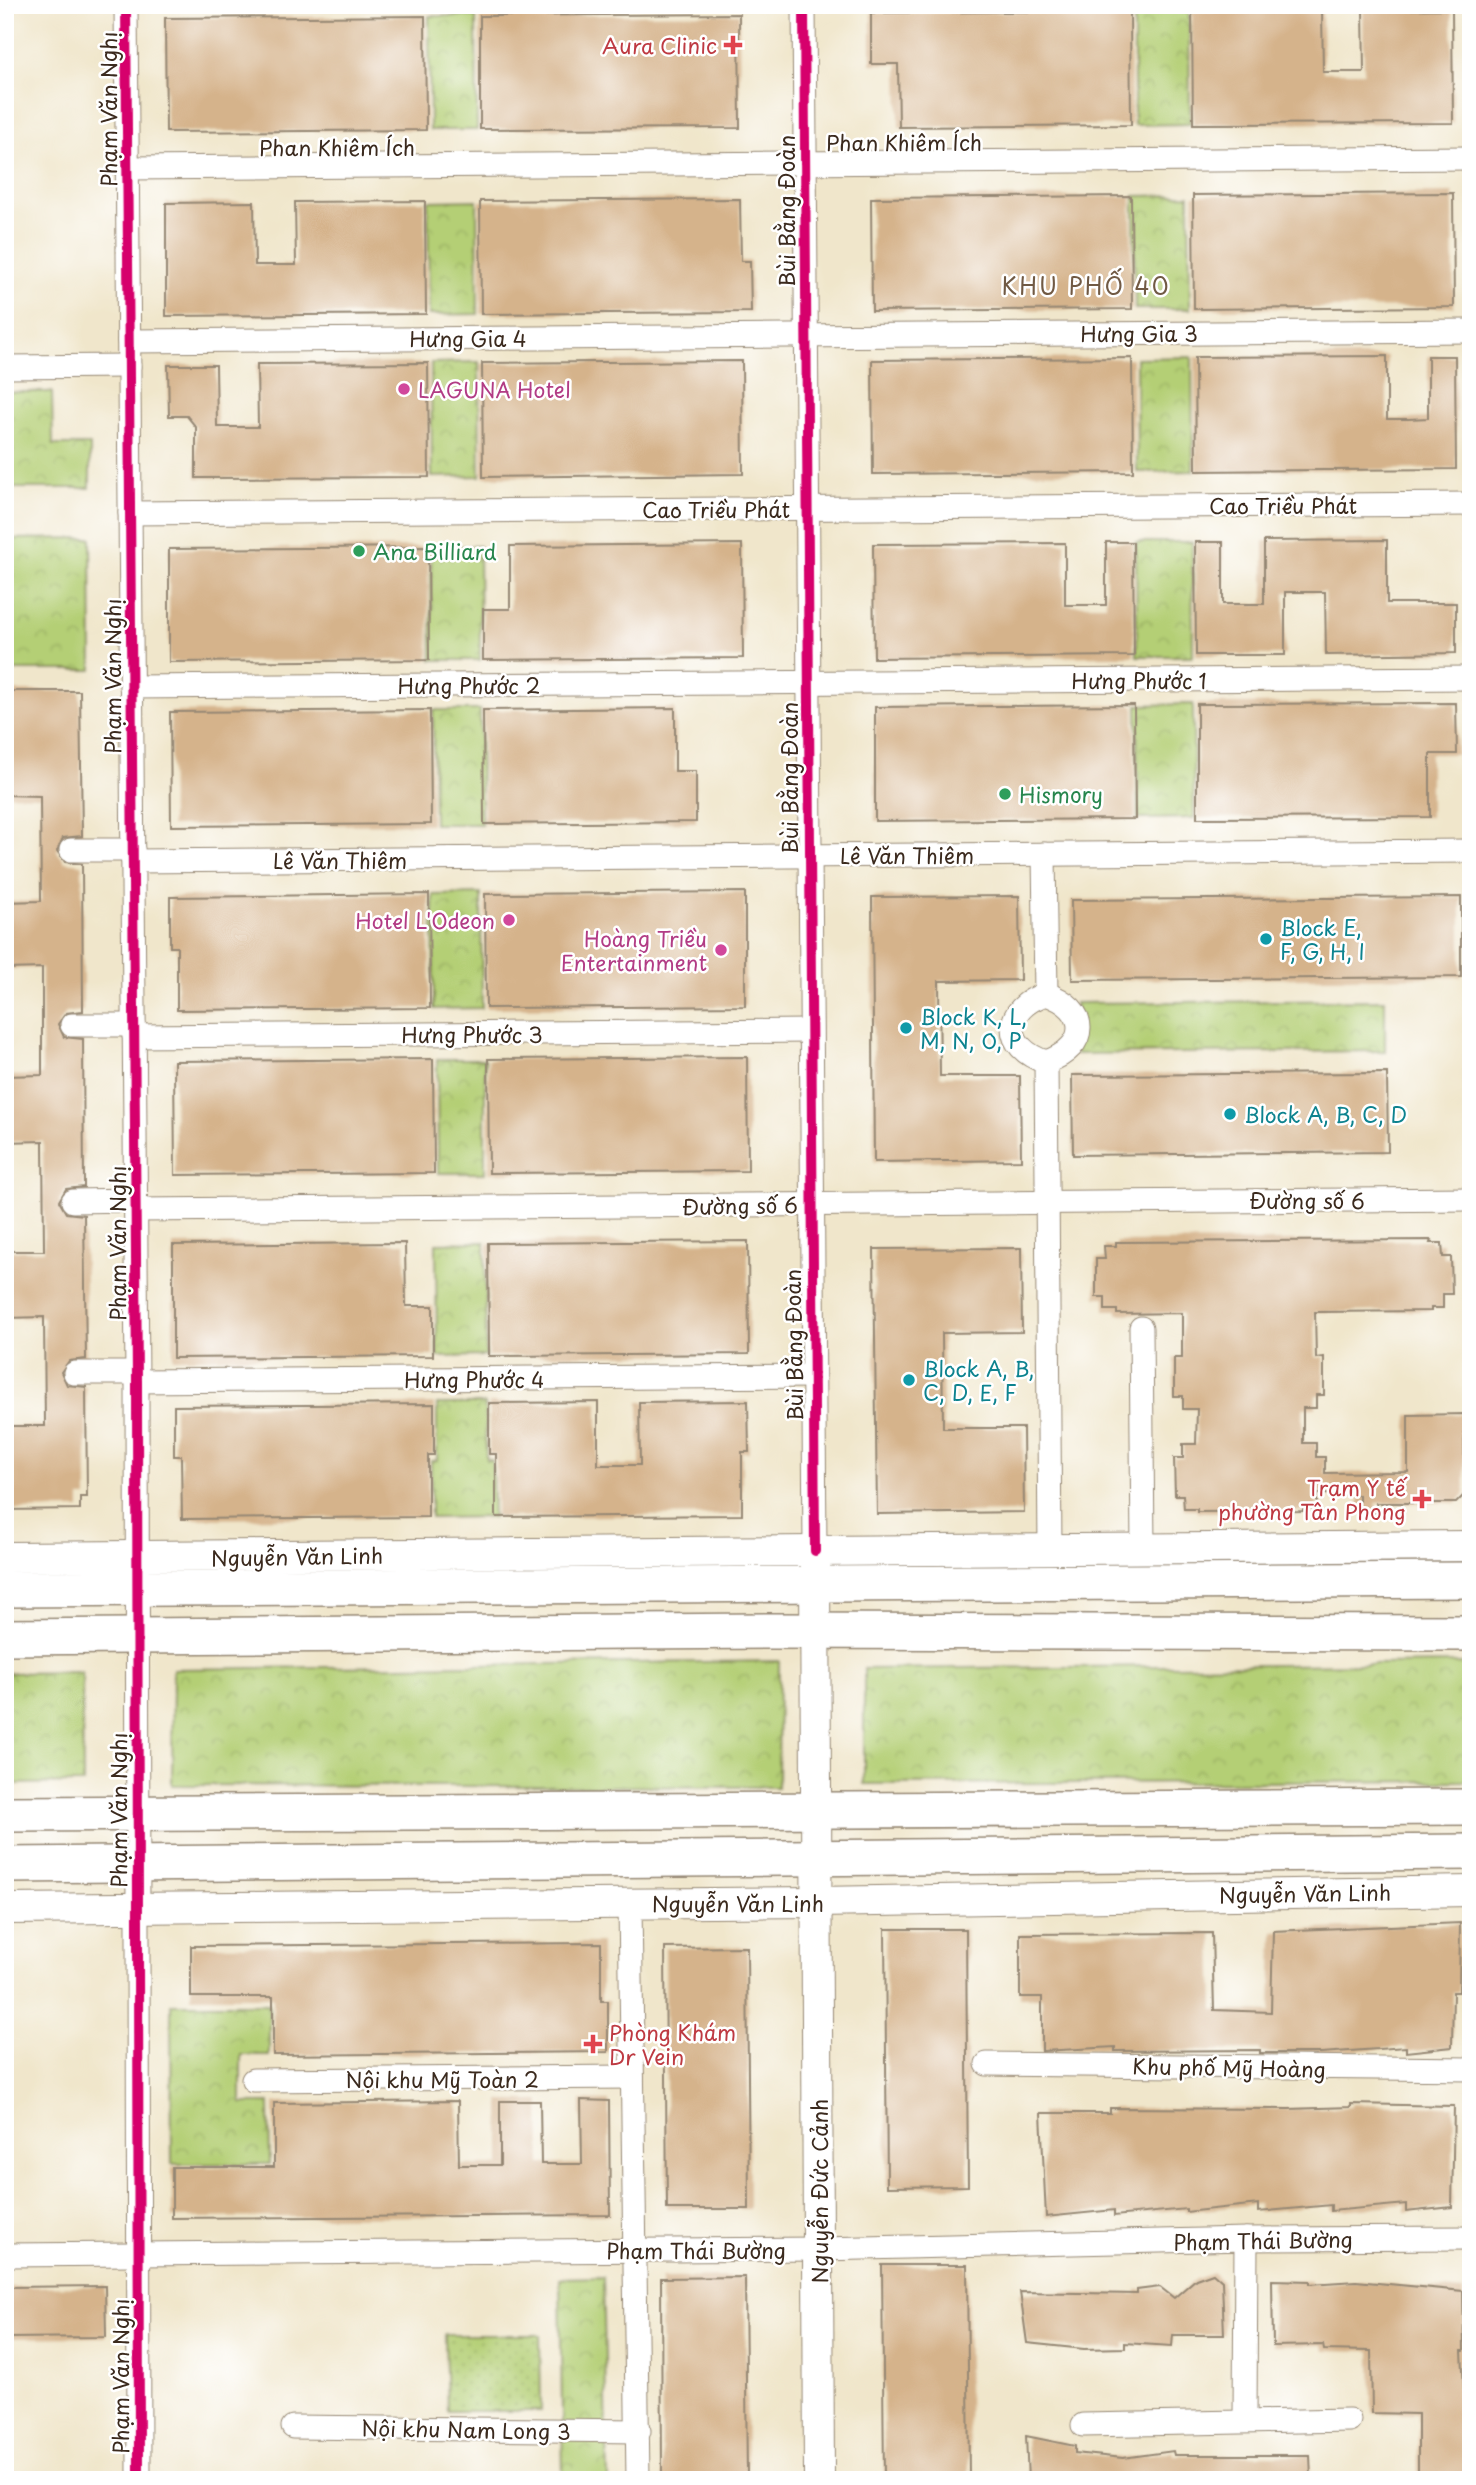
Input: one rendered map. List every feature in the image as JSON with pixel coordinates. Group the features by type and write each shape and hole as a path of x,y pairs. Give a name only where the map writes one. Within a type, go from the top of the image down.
{"highway":[{"name":"Nguyễn Văn Linh","path":"5,1589 135,1572 815,1568 1156,1560 1471,1580"},
{"path":"5,1637 816,1632 1471,1633"},
{"path":"5,1814 1471,1807"},
{"name":"Nguyễn Văn Linh","path":"5,1865 1471,1852"}],"main road":[{"name":"Nguyễn Văn Linh","path":"815,1568 1050,1549 1156,1560 1471,1546"},
{"name":"Nguyễn Văn Linh","path":"5,1557 135,1572"},
{"name":"Nguyễn Đức Cảnh","path":"815,1568 819,2480"},
{"name":"Nguyễn Văn Linh","path":"5,1909 817,1902 1471,1891"}],"street":[{"name":"Phạm Văn Nghị","path":"126,5 137,1377 135,1572 141,2254 139,2480"},
{"name":"Bùi Bằng Đoàn","path":"804,5 815,1568"},
{"name":"Phan Khiêm Ích","path":"127,167 1471,158"},
{"name":"Hưng Gia 3","path":"806,336 1471,331"},
{"name":"Hưng Gia 4","path":"129,341 806,336"},
{"path":"5,367 129,366"},
{"name":"Cao Triều Phát","path":"130,513 1471,504"},
{"name":"Hưng Phước 1","path":"807,682 1471,678"},
{"name":"Hưng Phước 2","path":"131,687 807,682"},
{"name":"Lê Văn Thiêm","path":"71,850 133,855 808,856 1471,851"},
{"path":"1044,854 1046,994"},
{"path":"1046,994 1066,1000 1078,1017 1078,1038 1066,1055 1046,1062 1026,1055 1014,1038 1013,1018 1026,1000 1046,994"},
{"name":"Hưng Phước 3","path":"72,1025 134,1030 810,1031"},
{"path":"1046,1062 1050,1549"},
{"name":"Đường số 6","path":"73,1200 136,1205 1471,1199"},
{"path":"1141,1328 1156,1560"},
{"name":"Hưng Phước 4","path":"75,1373 137,1377 812,1376"},
{"path":"630,1903 638,2480"},
{"name":"Khu phố Mỹ Hoàng","path":"987,2064 1471,2069"},
{"name":"Nội khu Mỹ Toàn 2","path":"253,2080 632,2077"},
{"name":"Phạm Thái Bường","path":"5,2255 820,2249 1246,2239 1471,2238"},
{"path":"1245,2421 1246,2239"},
{"path":"1083,2425 1349,2420"},
{"name":"Nội khu Nam Long 3","path":"293,2427 639,2431"}],"green space":[{"path":"1134,11 1189,11 1190,124 1134,125"},
{"path":"429,16 476,16 477,130 430,130"},
{"path":"1189,195 1190,309 1135,309 1134,196"},
{"path":"477,200 478,314 429,315 428,201"},
{"path":"1192,357 1193,471 1137,472 1136,358"},
{"path":"479,362 480,476 432,477 431,363"},
{"path":"5,392 52,392 53,445 90,445 90,488 5,488"},
{"path":"91,538 92,670 5,670 5,539"},
{"path":"1136,542 1192,542 1193,656 1137,656"},
{"path":"431,546 479,546 480,660 432,660"},
{"path":"1193,704 1194,818 1138,819 1137,705"},
{"path":"433,710 480,710 481,824 434,824"},
{"path":"481,894 482,1008 434,1009 433,895"},
{"path":"1385,1000 1385,1051 1076,1054 1075,1003"},
{"path":"437,1059 485,1059 485,1173 438,1173"},
{"path":"485,1242 486,1356 437,1357 436,1243"},
{"path":"437,1404 485,1404 486,1460 492,1460 493,1517 431,1518 431,1461 437,1460"},
{"path":"779,1661 778,1787 172,1785 173,1669"},
{"path":"1471,1663 1471,1781 864,1784 864,1669"},
{"path":"82,1672 83,1783 5,1784 5,1673"},
{"path":"171,2004 269,2004 269,2055 241,2055 241,2103 269,2103 270,2164 172,2164"},
{"path":"603,2277 608,2480 563,2480 560,2278"},
{"path":"445,2335 540,2335 541,2411 447,2411"}],"building":[{"path":"1452,9 1453,123 1193,124 1192,11 1322,10 1323,72 1364,72 1363,10"},
{"path":"1130,11 1131,125 899,127 898,64 871,64 871,13"},
{"path":"739,14 740,128 480,129 480,16"},
{"path":"425,16 426,130 166,132 165,18"},
{"path":"1453,193 1454,307 1194,309 1193,195"},
{"path":"1131,196 1132,309 872,311 871,198"},
{"path":"740,199 741,261 750,261 751,312 481,314 480,201"},
{"path":"425,201 426,314 166,316 166,203 254,202 255,265 296,265 295,202"},
{"path":"1387,356 1387,419 1408,419 1428,418 1428,356 1455,356 1456,469 1196,471 1195,357"},
{"path":"1132,358 1133,472 873,474 872,360"},
{"path":"742,361 743,474 483,477 482,363"},
{"path":"428,363 429,477 196,478 196,427 187,416 169,416 168,365 216,365 217,427 258,427 257,364"},
{"path":"1387,540 1387,603 1456,603 1456,653 1326,655 1325,592 1285,592 1285,655 1196,655 1195,542 1223,542 1223,604 1264,604 1264,541"},
{"path":"1106,542 1133,542 1134,656 874,658 873,544 1065,543 1065,605 1106,605"},
{"path":"742,544 743,658 483,660 483,609 510,609 510,546"},
{"path":"428,547 429,660 169,662 169,549"},
{"path":"5,691 80,691 82,836 63,838 57,851 65,862 82,864 83,1011 66,1013 58,1024 64,1037 83,1039 84,1187 66,1189 59,1201 66,1213 84,1215 86,1359 69,1361 61,1372 67,1385 86,1387 87,1497 80,1497 80,1509 5,1510 5,1426 45,1426 44,1317 5,1318 5,1251 44,1251 43,1141 5,1142 5,1076 42,1075 42,968 5,969 5,902 41,901 40,796 5,795"},
{"path":"1456,703 1457,754 1430,754 1430,817 1197,818 1197,704"},
{"path":"1134,705 1135,819 875,821 875,707"},
{"path":"675,708 675,771 696,771 696,822 484,824 483,710"},
{"path":"430,710 431,824 171,826 170,712"},
{"path":"745,892 745,1006 486,1008 485,894"},
{"path":"429,894 430,1008 177,1010 177,947 170,947 170,897"},
{"name":"Block K, L, M, N, O, P","path":"1019,896 1020,980 939,981 940,1076 1020,1076 1021,1160 874,1162 872,897"},
{"name":"Block E, F, G, H, I","path":"1461,897 1461,977 1072,980 1071,900"},
{"path":"747,1057 748,1171 489,1173 488,1059"},
{"path":"433,1059 434,1173 175,1175 174,1061"},
{"name":"Block A, B, C, D","path":"1387,1073 1388,1152 1073,1155 1072,1075"},
{"path":"1431,1240 1430,1243 1442,1243 1443,1257 1451,1257 1452,1294 1443,1294 1443,1308 1431,1308 1431,1311 1315,1312 1316,1358 1324,1357 1324,1395 1316,1395 1316,1408 1303,1408 1303,1443 1316,1443 1316,1457 1325,1457 1325,1473 1408,1472 1408,1415 1464,1414 1465,1494 1456,1503 1376,1503 1376,1513 1359,1513 1359,1495 1317,1494 1317,1508 1303,1508 1303,1511 1197,1512 1197,1509 1184,1509 1183,1495 1175,1495 1174,1458 1183,1458 1183,1444 1196,1444 1197,1409 1183,1409 1183,1396 1174,1396 1174,1358 1182,1358 1182,1313 1117,1314 1117,1310 1105,1310 1105,1297 1096,1297 1096,1259 1105,1259 1104,1246 1116,1246 1116,1242"},
{"path":"748,1241 749,1354 489,1356 488,1243"},
{"path":"405,1243 406,1306 433,1306 433,1356 173,1358 173,1245"},
{"name":"Block A, B, C, D, E, F","path":"1021,1248 1022,1332 942,1333 943,1428 1023,1428 1024,1512 877,1514 874,1249"},
{"path":"748,1401 749,1452 742,1452 742,1515 496,1517 496,1454 489,1454 489,1403 598,1402 598,1465 640,1465 639,1402"},
{"path":"434,1404 434,1455 428,1455 428,1517 182,1519 181,1456 174,1456 174,1406"},
{"path":"1460,1923 1459,1992 1453,1992 1452,2047 1406,2052 1406,2047 1321,2053 1260,2053 1260,2050 1115,2051 1115,2047 1042,2051 1042,1997 1020,1997 1020,1934 1212,1933 1214,2010 1271,2012 1273,1931"},
{"path":"885,1929 966,1929 968,2186 887,2187"},
{"path":"601,1943 601,2001 608,2001 608,2052 273,2055 273,1997 191,1997 191,1946"},
{"path":"747,1947 749,2209 667,2209 665,1948"},
{"path":"581,2100 609,2101 610,2215 172,2218 172,2167 274,2167 274,2103 458,2101 459,2165 500,2165 500,2101 540,2101 541,2164 582,2164"},
{"path":"1351,2104 1454,2106 1452,2207 1406,2212 1406,2204 1331,2211 1331,2205 1258,2212 1258,2204 1186,2212 1186,2209 1114,2216 1114,2210 1046,2217 1041,2113 1110,2113 1110,2108 1288,2109 1351,2107"},
{"path":"882,2265 967,2265 969,2480 884,2480"},
{"path":"1213,2273 1222,2281 1224,2335 1173,2335 1172,2346 1125,2343 1125,2348 1084,2349 1027,2343 1020,2292 1137,2294 1137,2290 1160,2287 1174,2298 1196,2279"},
{"path":"745,2277 747,2480 662,2480 661,2278"},
{"path":"1272,2280 1310,2281 1310,2284 1356,2281 1463,2291 1462,2351 1465,2408 1471,2408 1471,2480 1418,2480 1418,2414 1372,2413 1371,2351 1324,2350 1323,2345 1273,2346"},
{"path":"105,2286 106,2337 5,2338 5,2287"},
{"path":"1026,2436 1075,2446 1075,2453 1123,2458 1173,2451 1174,2455 1310,2455 1311,2480 1028,2480"}],"cycle path":[{"path":"126,5 137,1381 139,2480"},
{"path":"804,5 815,1551"}],"place":[{"name":"Aura Clinic","path":"733,45"},
{"name":"LAGUNA Hotel","path":"404,389"},
{"name":"Ana Billiard","path":"359,551"},
{"name":"Hismory","path":"1005,794"},
{"name":"Hotel L'Odeon","path":"509,920"},
{"name":"Block E, F, G, H, I","path":"1266,939"},
{"name":"Hoàng Triều Entertainment","path":"721,950"},
{"name":"Block K, L, M, N, O, P","path":"906,1028"},
{"name":"Block A, B, C, D","path":"1230,1114"},
{"name":"Block A, B, C, D, E, F","path":"909,1380"},
{"name":"Trạm Y tế phường Tân Phong","path":"1422,1499"},
{"name":"Phòng Khám Dr Vein","path":"593,2044"}],"district":[{"name":"KHU PHỐ 40","path":"1086,285"}]}
